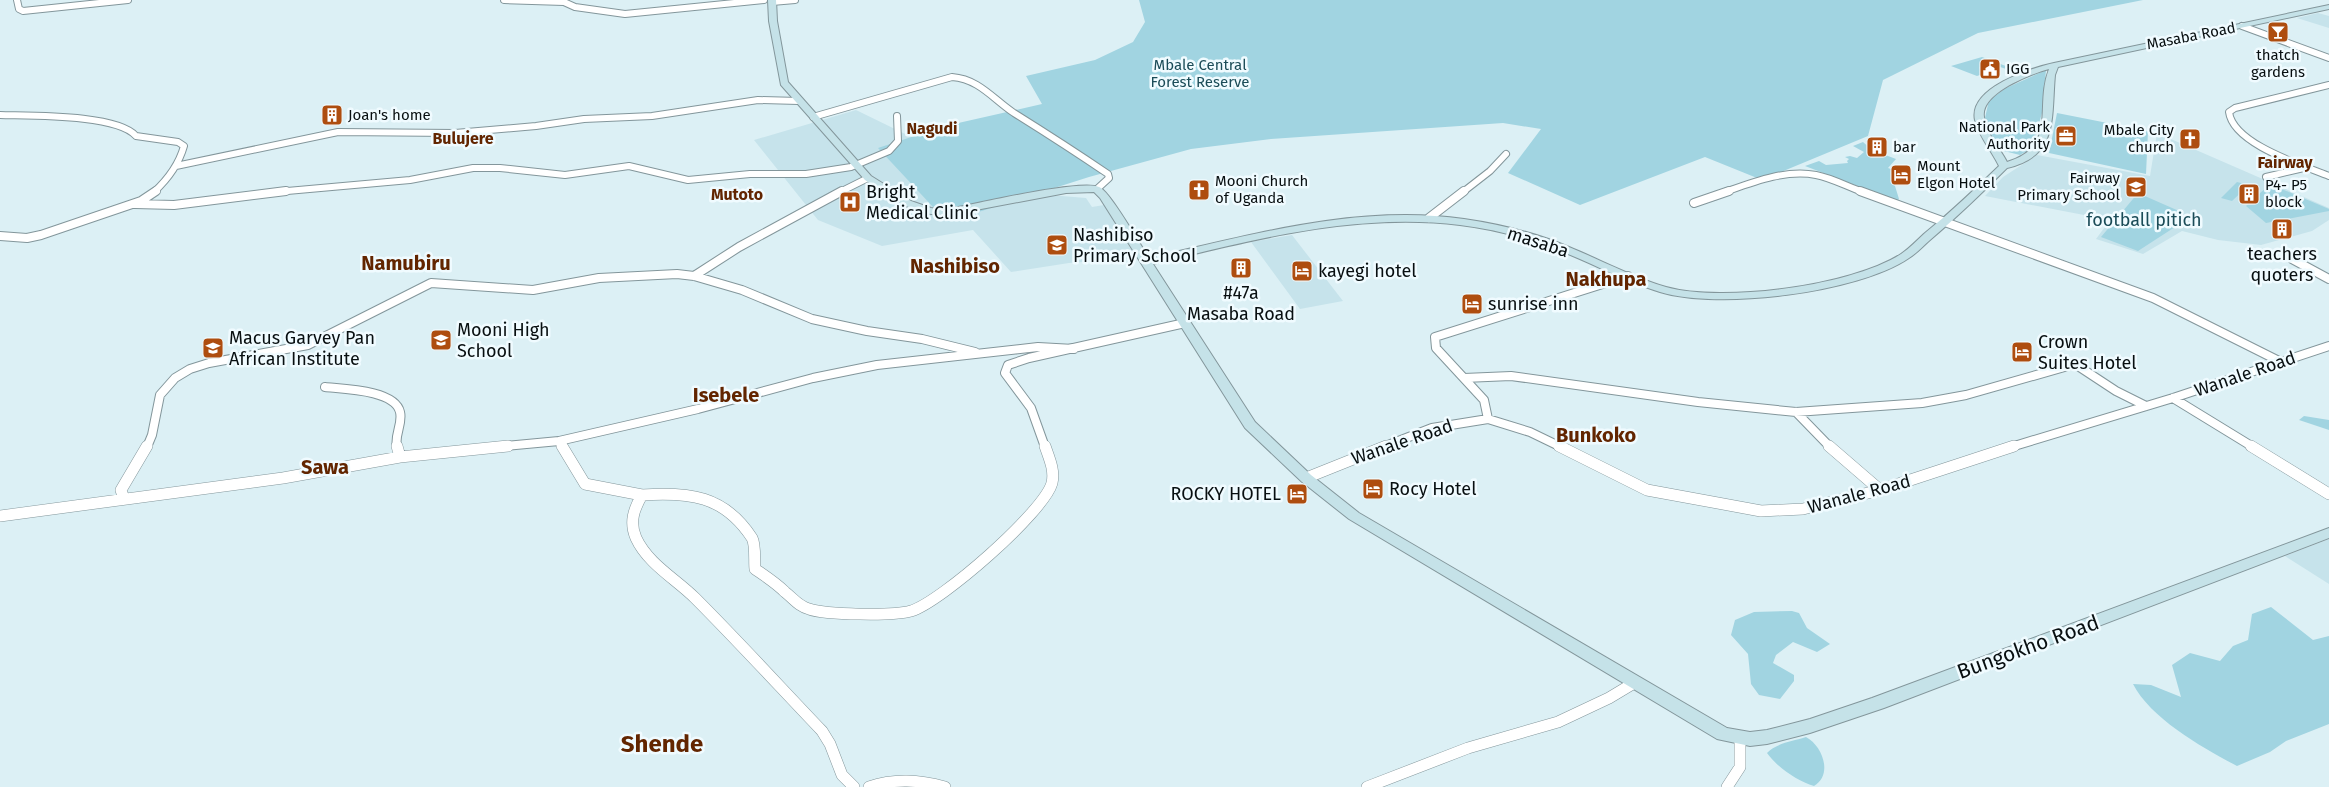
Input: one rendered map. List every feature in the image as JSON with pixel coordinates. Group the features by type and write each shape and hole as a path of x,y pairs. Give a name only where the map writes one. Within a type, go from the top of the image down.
{"street":[{"path":"17,0 19,9 23,11 128,0"},
{"path":"504,0 569,1 575,7 630,14 795,0"},
{"path":"769,1 783,68 782,79 798,101 868,178 887,192 907,203 944,214 1066,190 1097,189 1109,178 1108,174 1038,126 1013,112 994,95 965,78 952,77 813,117"},
{"name":"Masaba Road","path":"2004,166 1998,151 1987,137 1979,121 1980,111 1986,98 2025,74 2174,38 2242,26 2329,7"},
{"path":"2242,26 2329,58"},
{"path":"2004,166 2024,158 2039,148 2044,138 2051,75 2054,66"},
{"path":"2329,85 2235,108 2228,115 2231,124 2252,142 2329,176"},
{"path":"176,166 338,132 455,133 536,126 584,119 652,116 758,100 798,101"},
{"path":"0,115 51,116 94,120 130,129 136,136 178,142 184,146 176,166 155,192 135,204 40,235 27,238 0,236"},
{"path":"135,204 174,205 293,190 410,180 473,168 500,168 565,175 629,166 688,180 750,174 816,173 857,165 886,152 896,144 899,136 896,126 897,116"},
{"path":"1998,151 2024,158"},
{"path":"1429,218 1490,171 1506,154"},
{"name":"masaba","path":"1148,262 1320,227 1358,222 1429,218 1476,225 1534,238 1663,290 1689,295 1756,294 1785,291 1844,280 1881,269 1904,257 1947,222 2004,166"},
{"path":"2266,177 2308,167"},
{"path":"1694,202 1784,174 1804,173 1816,175 2153,298 2279,361"},
{"path":"694,276 730,251 868,178"},
{"name":"Bungokho Road","path":"1097,189 1104,196 1148,262 1250,425 1306,478 1354,516 1722,734 1750,739 1767,737 1810,726 1878,703 2329,534"},
{"path":"2292,259 2329,278"},
{"path":"124,498 121,490 124,481 150,442 162,391 172,381 196,366 216,361 289,351 308,346 431,283 533,290 611,276 664,274 694,276 742,290 812,319 929,341 985,354"},
{"path":"1488,419 1484,400 1436,348 1435,337 1628,276"},
{"path":"560,442 585,484 642,495 692,495 712,500 722,506 753,539 755,569 778,584 803,608 835,613 868,614 918,608 943,594 1021,525 1046,496 1052,482 1052,467 1039,427 1029,404 1005,373 1008,365 1017,360 1074,349 1185,323"},
{"name":"Wanale Road","path":"1306,478 1432,428 1488,419 1522,429 1636,486 1662,493 1761,511 1803,510 1880,490 2173,398 2279,361 2329,346"},
{"path":"0,516 283,478 400,457 560,442 868,366 1038,347 1074,349"},
{"path":"1464,378 1512,376 1698,402 1796,412 1940,400 1974,393 2075,364 2116,391 2146,406"},
{"path":"325,387 377,393 394,401 400,409 400,421 396,440 400,457"},
{"path":"2173,398 2329,494"},
{"path":"1796,412 1823,441 1880,490"},
{"path":"642,495 631,514 631,523 638,542 646,553 692,596 822,731 830,744 842,776 854,787"},
{"path":"1366,787 1468,748 1558,722 1609,698 1634,683"},
{"path":"1727,787 1740,767 1740,738"},
{"path":"868,787 884,781 907,779 945,787"}],"shaded area":[{"path":"2318,13 2329,16 2329,28 2297,18"},
{"path":"856,110 936,149 1012,192 1086,198 1092,207 1104,205 1136,258 1069,263 1011,272 973,230 882,246 818,220 754,140"},
{"name":"Fairway Primary School","path":"2157,133 2329,208 2329,220 2312,231 2261,245 2218,240 2182,231 2143,254 2096,239 2110,220 1985,196 2003,177 2037,155 2150,176"},
{"name":"kayegi hotel","path":"1292,235 1343,301 1300,309 1251,242"},
{"path":"2329,539 2329,584 2285,556"}],"green space":[{"name":"Mbale Central Forest Reserve","path":"1139,0 2143,0 1978,33 1883,80 1868,136 1762,180 1705,157 1580,205 1508,173 1541,129 1503,123 1271,139 1191,149 1089,177 947,222 878,148 945,126 1042,104 1026,76 1095,60 1133,42 1145,22"},
{"path":"1982,57 2011,68 2006,69 1989,63 1979,68 1989,72 1977,76 1951,66"},
{"path":"2046,70 2042,113 2032,148 2020,155 2004,151 1983,127 1989,100 2006,88"},
{"path":"2057,113 2148,131 2146,174 2049,153"},
{"path":"1863,142 1872,150 1896,159 1888,168 1894,170 1891,173 1899,199 1897,201 1805,166 1819,161 1826,165 1848,163 1849,159 1845,157 1857,158 1864,152 1853,146"},
{"path":"2237,182 2249,185 2232,201 2221,198"},
{"path":"2270,184 2329,209 2329,211 2266,223 2246,206"},
{"name":"football pitich","path":"2138,193 2179,211 2175,227 2138,251 2101,237"},
{"path":"2304,416 2329,420 2329,430 2299,420"},
{"path":"2271,607 2313,640 2329,636 2329,724 2286,741 2270,752 2237,766 2209,751 2165,721 2141,697 2133,684 2151,685 2181,697 2172,665 2190,653 2220,661 2233,646 2248,640 2252,614"},
{"path":"1792,611 1799,613 1807,628 1830,644 1817,652 1793,642 1776,655 1773,663 1794,675 1794,681 1780,699 1759,695 1751,684 1748,654 1731,635 1735,620 1754,612"},
{"path":"1806,737 1817,747 1824,761 1823,775 1814,786 1788,773 1767,753 1780,745"}],"place":[{"name":"thatch gardens","path":"2278,32"},
{"name":"IGG","path":"1990,69"},
{"name":"Joan's home","path":"332,115"},
{"name":"National Park Authority","path":"2066,136"},
{"name":"Mbale City church","path":"2190,139"},
{"name":"bar","path":"1877,147"},
{"name":"Mount Elgon Hotel","path":"1901,175"},
{"name":"Fairway Primary School","path":"2136,187"},
{"name":"Mooni Church of Uganda","path":"1199,190"},
{"name":"P4- P5 block","path":"2249,194"},
{"name":"Bright Medical Clinic","path":"850,202"},
{"name":"teachers quoters","path":"2282,229"},
{"name":"Nashibiso Primary School","path":"1057,245"},
{"name":"#47a Masaba Road","path":"1241,268"},
{"name":"kayegi hotel","path":"1302,271"},
{"name":"sunrise inn","path":"1472,304"},
{"name":"Mooni High School","path":"441,340"},
{"name":"Macus Garvey Pan African Institute","path":"213,348"},
{"name":"Crown Suites Hotel","path":"2022,352"},
{"name":"Rocy Hotel","path":"1373,489"},
{"name":"ROCKY HOTEL","path":"1297,494"}],"district":[{"name":"Nagudi","path":"932,128"},
{"name":"Bulujere","path":"463,138"},
{"name":"Fairway","path":"2285,162"},
{"name":"Mutoto","path":"737,194"},
{"name":"Namubiru","path":"406,263"},
{"name":"Nashibiso","path":"955,266"},
{"name":"Nakhupa","path":"1606,279"},
{"name":"Isebele","path":"726,395"},
{"name":"Bunkoko","path":"1596,435"},
{"name":"Sawa","path":"325,467"},
{"name":"Shende","path":"662,744"}]}
